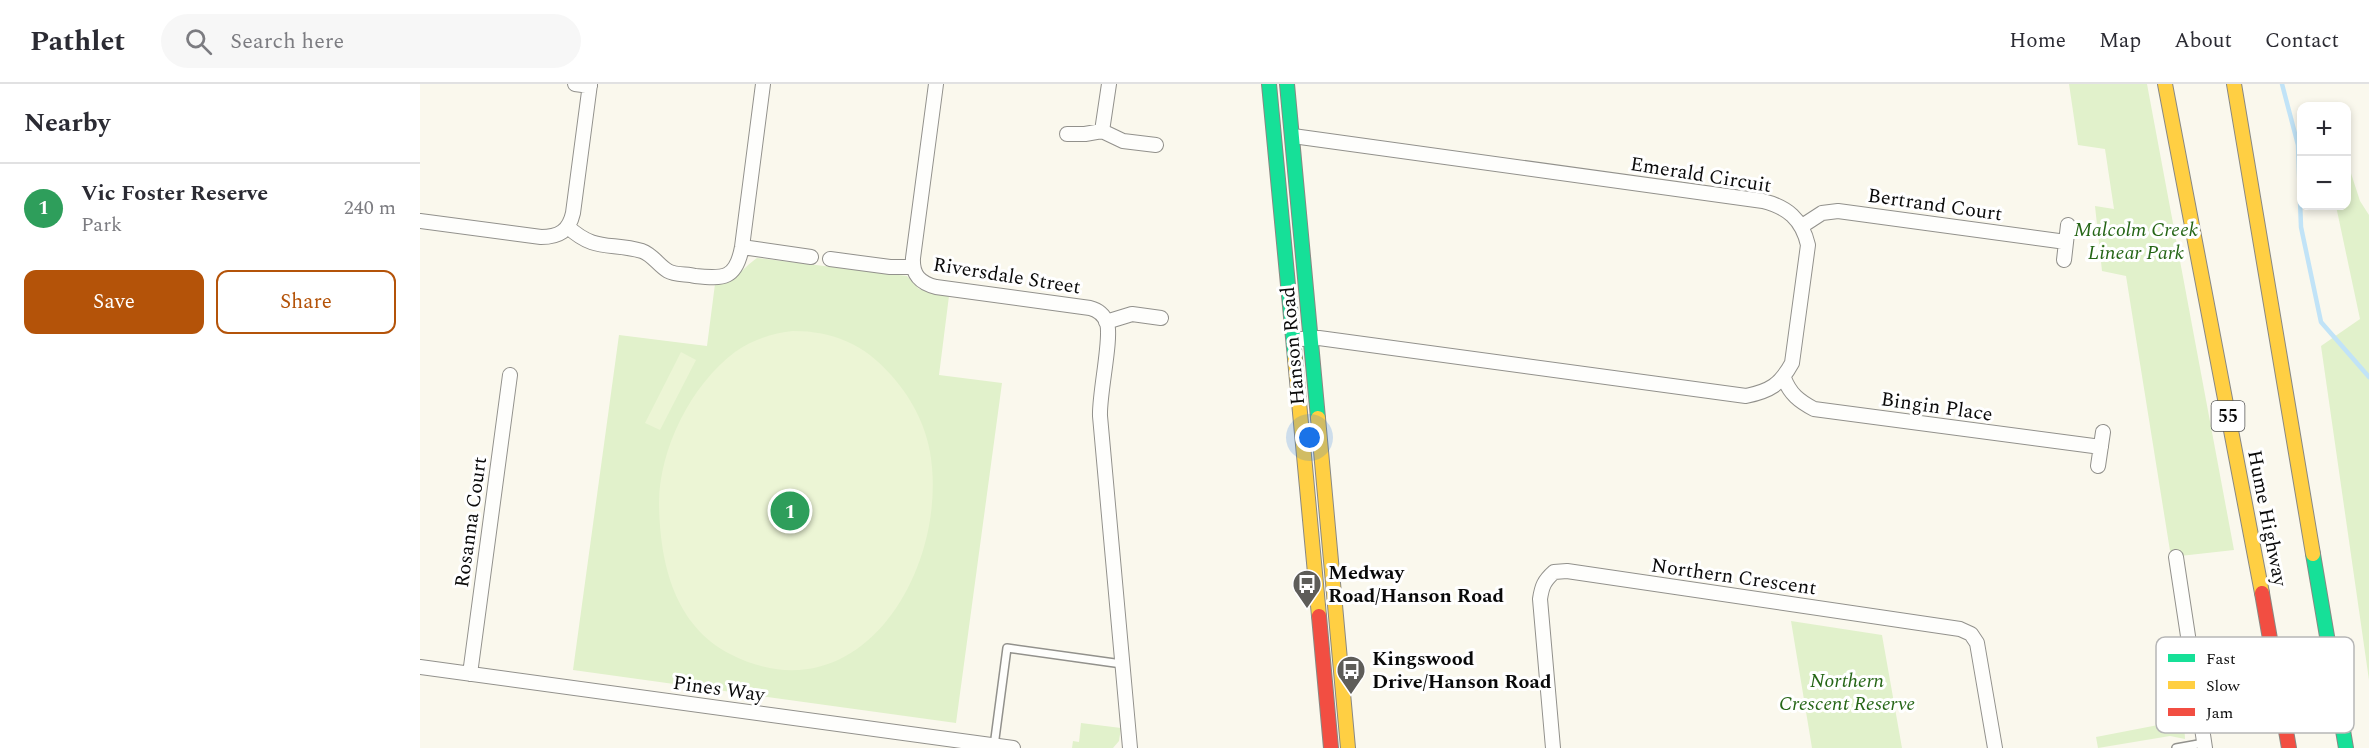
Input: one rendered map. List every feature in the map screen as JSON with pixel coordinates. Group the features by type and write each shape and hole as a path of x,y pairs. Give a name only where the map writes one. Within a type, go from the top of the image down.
{"main road":[{"name":"Hanson Road","path":"1269,84 1330,748"},
{"name":"Hanson Road","path":"1287,84 1348,748"},
{"name":"Hume Highway","path":"2165,84 2270,637"},
{"name":"Hume Highway","path":"2234,84 2327,637"},
{"path":"1274,134 1293,136"},
{"name":"Hume Highway","path":"2286,733 2289,748"},
{"name":"Hume Highway","path":"2343,733 2346,748"}],"street":[{"path":"420,221 541,237 561,234 568,227 573,213 590,85 575,84"},
{"path":"568,227 587,242 646,253 668,271 714,278 726,276 736,268 742,247 763,84"},
{"name":"Riversdale Street","path":"936,84 913,267 921,282 936,287 1090,308 1102,315 1106,322"},
{"path":"1102,130 1109,84"},
{"path":"1067,134 1085,134 1102,130 1123,141 1156,145"},
{"name":"Emerald Circuit","path":"1293,136 1762,201 1785,208 1802,226"},
{"name":"Bertrand Court","path":"1802,226 1830,210 2066,242"},
{"path":"2064,260 2068,225"},
{"path":"1293,339 1311,338 1746,396 1767,392 1784,378 1792,363 1808,252 1802,226"},
{"path":"742,247 812,257"},
{"path":"830,259 890,267 913,267"},
{"path":"1130,748 1100,410 1108,337 1106,322 1132,314 1161,318"},
{"name":"Rosanna Court","path":"470,674 510,375"},
{"name":"Bingin Place","path":"1784,378 1788,390 1798,401 1814,409 2101,447"},
{"path":"2098,466 2103,432"},
{"path":"2176,557 2188,637"},
{"name":"Northern Crescent","path":"1553,748 1540,599 1542,584 1554,572 1567,571 1959,629 1971,634 1977,643 1995,748"},
{"name":"Pines Way","path":"420,667 1013,748"}],"lane":[{"path":"994,746 1007,648 1122,664"},
{"path":"2176,748 2204,746"}],"green space":[{"name":"Malcolm Creek Linear Park","path":"2069,84 2147,84 2234,550 2171,557 2126,276 2102,271 2095,206 2114,209 2105,149 2078,145"},
{"path":"2351,173 2360,201 2369,215 2369,680 2321,346 2360,319 2337,210 2351,210"},
{"path":"757,258 907,276 919,289 949,296 939,375 1002,383 956,723 573,670 619,335 707,346 715,284 733,278"},
{"path":"793,331 821,334 847,341 881,364 898,383 916,410 924,431 930,452 933,496 926,541 910,584 887,621 856,650 819,667 777,669 730,654 711,642 695,627 683,609 667,570 659,504 660,483 671,440 680,420 705,382 719,366 748,344 777,333"},
{"path":"681,352 696,360 660,430 645,423"},
{"name":"Northern Crescent Reserve","path":"1791,621 1882,635 1902,748 1812,748"},
{"path":"1081,723 1121,728 1119,741 1113,748 1072,748 1073,741 1079,742"},
{"path":"2156,725 2156,733 2185,733 2185,739 2170,736 2098,748 2096,737"}],"waterway":[{"path":"2282,84 2298,145 2301,227 2321,322 2369,377"}],"traffic: fast":[{"path":"1269,84 1295,359"},
{"path":"1287,84 1318,418"},
{"path":"2313,554 2327,637"},
{"path":"2343,733 2346,748"}],"traffic: slow":[{"path":"2165,84 2262,593"},
{"path":"2234,84 2313,554"},
{"path":"1295,359 1319,616"},
{"path":"1318,418 1348,748"}],"traffic: jam":[{"path":"2262,593 2270,637"},
{"path":"1319,616 1331,748"},
{"path":"2286,733 2289,748"}],"place":[{"name":"Vic Foster Reserve","path":"790,511"},
{"name":"Medway Road/Hanson Road","path":"1307,610"},
{"name":"Kingswood Drive/Hanson Road","path":"1351,696"}]}
